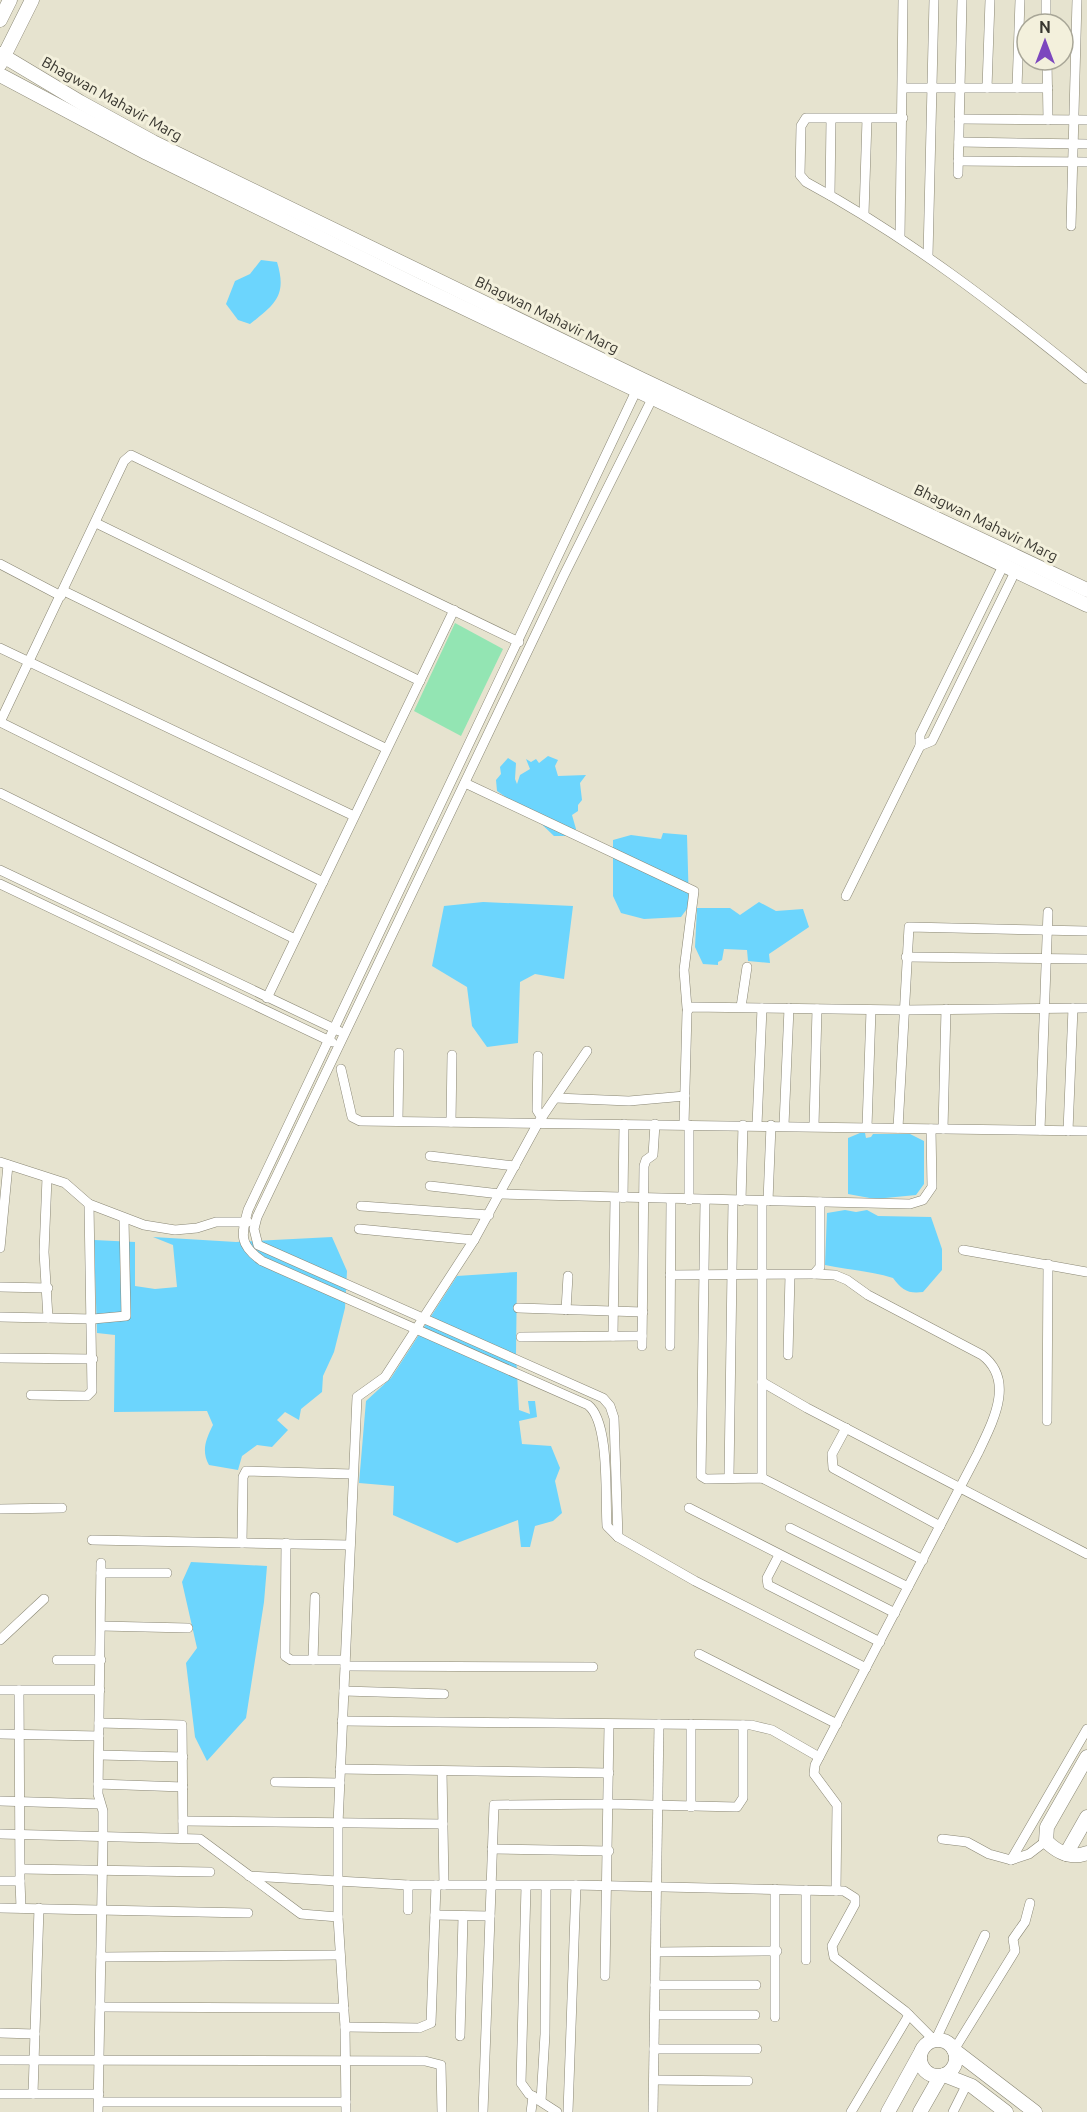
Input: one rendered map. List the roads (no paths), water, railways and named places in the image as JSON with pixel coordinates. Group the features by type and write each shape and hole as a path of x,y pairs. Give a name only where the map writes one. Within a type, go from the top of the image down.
{"main road":[{"path":"0,20 10,0"},
{"path":"1,58 32,0"},
{"name":"Bhagwan Mahavir Marg","path":"1,58 153,142 1009,569 1087,605"},
{"name":"Bhagwan Mahavir Marg","path":"0,75 147,153 639,384"},
{"name":"Bhagwan Mahavir Marg","path":"655,392 1087,590"},
{"path":"1087,1757 1047,1827 1046,1841 1055,1850 1074,1857 1087,1853"},
{"path":"1066,1854 1087,1817"},
{"path":"888,2112 927,2044 945,2039 954,2050 1035,2112"},
{"path":"920,2112 942,2076 955,2063 954,2050"},
{"path":"920,2055 921,2068 967,2084 1006,2112"},
{"path":"967,2084 977,2066"}],"street":[{"path":"900,237 903,0"},
{"path":"928,256 934,0"},
{"path":"958,174 962,0"},
{"path":"987,88 990,0"},
{"path":"1017,88 1020,0"},
{"path":"1071,226 1075,144 1077,0"},
{"path":"1047,72 1047,120"},
{"path":"903,88 1048,88"},
{"path":"903,118 806,118 802,122 799,168 802,179 864,214 978,291 1087,379"},
{"path":"830,195 831,119"},
{"path":"864,214 867,119"},
{"path":"959,119 1087,120"},
{"path":"959,142 1087,144"},
{"path":"958,161 1087,162"},
{"path":"639,384 519,642 333,1029 245,1221 245,1244 248,1252 262,1261 594,1410 602,1433 607,1526 618,1537 695,1581 866,1668"},
{"path":"618,1537 614,1418 603,1398 258,1245 256,1222 339,1045 655,392"},
{"path":"323,882 0,722 124,461 131,455 519,642"},
{"path":"96,523 420,681"},
{"path":"0,564 385,748"},
{"path":"846,896 920,746 932,741 1009,569"},
{"path":"267,998 385,748 454,610"},
{"path":"0,648 354,816"},
{"path":"465,783 694,891 684,970 687,1008 685,1096 689,1200"},
{"path":"0,793 295,939"},
{"path":"0,870 345,1033"},
{"path":"0,884 339,1045"},
{"path":"1040,1131 1048,912"},
{"path":"898,1128 908,930 912,926 1087,931"},
{"path":"906,957 1087,959"},
{"path":"741,1007 747,967"},
{"path":"687,1008 694,1006 871,1010 1087,1008"},
{"path":"757,1125 762,1008"},
{"path":"784,1125 789,1008"},
{"path":"1068,1131 1073,1008"},
{"path":"814,1126 817,1009"},
{"path":"943,1129 946,1009"},
{"path":"867,1127 871,1010"},
{"path":"0,2094 33,2094 99,2103 346,2107 345,2027 337,1880 352,1474 357,1397 385,1377 474,1240 540,1121 587,1051"},
{"path":"398,1121 399,1053"},
{"path":"451,1122 452,1055"},
{"path":"538,1056 537,1110 540,1121"},
{"path":"341,1069 355,1120 1087,1131"},
{"path":"556,1098 629,1101 685,1096"},
{"path":"613,1336 624,1124"},
{"path":"642,1347 644,1166 646,1160 653,1155 655,1124"},
{"path":"729,1478 732,1275 742,1125"},
{"path":"762,1478 760,1275 771,1125"},
{"path":"430,1186 500,1194 894,1204 923,1200 932,1187 931,1129"},
{"path":"430,1156 515,1166"},
{"path":"0,1248 4,1164 64,1183 89,1204 124,1219 175,1230 197,1228 216,1222 256,1222"},
{"path":"47,1178 44,1252 48,1288 48,1318"},
{"path":"670,1347 671,1200"},
{"path":"705,1201 700,1473 706,1479 762,1478 923,1560"},
{"path":"814,1274 820,1267 820,1202"},
{"path":"31,1395 91,1395 93,1319 89,1204"},
{"path":"361,1206 489,1215"},
{"path":"0,1317 93,1319 122,1317 127,1313 124,1219"},
{"path":"359,1229 474,1240"},
{"path":"963,1250 1087,1272"},
{"path":"1047,1421 1048,1264"},
{"path":"670,1275 835,1275 981,1355 992,1365 999,1384 999,1406 978,1454 819,1757 814,1774 835,1800 838,1811 836,1891"},
{"path":"788,1355 790,1275"},
{"path":"566,1310 568,1276"},
{"path":"0,1287 48,1288"},
{"path":"518,1308 642,1312"},
{"path":"521,1337 642,1335"},
{"path":"0,1358 93,1359"},
{"path":"762,1382 1087,1554"},
{"path":"846,1428 832,1454 833,1468 940,1526"},
{"path":"242,1543 243,1478 246,1471 352,1474"},
{"path":"0,1509 62,1508"},
{"path":"689,1508 895,1613"},
{"path":"790,1528 908,1587"},
{"path":"92,1540 350,1545"},
{"path":"286,1543 285,1656 291,1660 593,1667"},
{"path":"779,1555 767,1578 768,1585 880,1642"},
{"path":"99,2103 103,1836 98,1784 101,1563"},
{"path":"101,1574 167,1573"},
{"path":"313,1660 315,1598"},
{"path":"0,1640 44,1599"},
{"path":"101,1626 188,1628"},
{"path":"699,1654 837,1724"},
{"path":"57,1660 100,1660"},
{"path":"0,1690 100,1690"},
{"path":"19,1690 21,1908"},
{"path":"344,1691 444,1694"},
{"path":"342,1721 743,1725 772,1730 819,1757"},
{"path":"99,1723 182,1725 183,1838"},
{"path":"653,2112 659,1724"},
{"path":"690,1724 690,1807"},
{"path":"605,1976 609,1851 609,1725"},
{"path":"483,2112 494,1805 741,1806 743,1798 743,1725"},
{"path":"1011,1860 1087,1729"},
{"path":"0,1734 99,1736"},
{"path":"99,1755 183,1757"},
{"path":"340,1769 609,1773"},
{"path":"345,2027 419,2028 431,2023 435,1915 440,1885 443,1824 442,1771"},
{"path":"275,1782 340,1783"},
{"path":"98,1784 183,1787"},
{"path":"0,1801 100,1804"},
{"path":"183,1821 443,1824"},
{"path":"0,1833 200,1839 306,1917 338,1917"},
{"path":"942,1839 967,1842 989,1854 1011,1860 1029,1854 1046,1841"},
{"path":"492,1849 609,1851"},
{"path":"21,1869 210,1872"},
{"path":"249,1876 408,1885 657,1886 849,1893 855,1901 832,1946 834,1957 909,2015 935,2041 985,1935"},
{"path":"0,1881 20,1881"},
{"path":"408,1885 408,1910"},
{"path":"568,2112 576,1885"},
{"path":"526,1886 520,2083 537,2099 557,2112"},
{"path":"531,2112 537,2099 546,2034 546,1886"},
{"path":"775,1889 777,1951 775,2017"},
{"path":"806,1890 806,1960"},
{"path":"954,2050 1015,1951 1013,1939 1025,1922 1030,1903"},
{"path":"0,1908 248,1912"},
{"path":"33,2094 39,1908"},
{"path":"435,1915 490,1916"},
{"path":"460,2036 463,1916"},
{"path":"656,1952 777,1951"},
{"path":"101,1957 340,1955"},
{"path":"655,1985 756,1985"},
{"path":"100,2007 344,2008"},
{"path":"655,2014 755,2015"},
{"path":"851,2112 909,2015"},
{"path":"0,2033 35,2034"},
{"path":"654,2049 757,2049"},
{"path":"0,2060 346,2059 440,2063 443,2072 442,2112"},
{"path":"654,2080 748,2081"},
{"path":"953,2112 967,2084"}],"water":[{"path":"261,260 277,262 280,273 280,291 267,311 250,324 238,320 226,304 235,281 250,274"},
{"path":"548,756 558,760 555,766 558,776 586,775 580,783 582,800 578,805 578,811 572,815 576,829 570,836 554,836 532,815 497,791 496,780 501,774 500,767 508,758 516,763 517,784 520,775 530,769 526,759 531,762 536,759 539,763"},
{"path":"663,833 687,835 689,906 681,917 644,919 621,913 613,896 613,840 631,835 661,839"},
{"path":"483,902 573,906 564,979 535,974 520,982 518,1043 487,1047 472,1026 467,987 432,966 444,906"},
{"path":"759,902 776,911 803,909 809,927 769,954 770,963 748,961 747,950 724,949 722,960 718,962 718,965 703,964 695,947 697,908 730,908 740,915"},
{"path":"865,1133 866,1138 873,1134 910,1134 924,1141 924,1184 916,1195 875,1199 848,1194 848,1138"},
{"path":"845,1210 856,1212 867,1210 878,1216 931,1217 942,1249 942,1270 923,1292 909,1292 893,1278 825,1265 827,1213"},
{"path":"153,1237 236,1242 332,1237 347,1271 345,1308 334,1352 323,1376 322,1392 301,1409 299,1420 285,1412 277,1420 288,1430 272,1447 257,1445 242,1456 238,1470 209,1465 205,1455 205,1445 213,1425 207,1411 114,1412 115,1335 97,1333 94,1240 135,1242 135,1286 155,1289 177,1287 173,1245"},
{"path":"517,1272 516,1354 519,1410 530,1414 528,1401 535,1401 537,1417 519,1421 522,1444 551,1446 560,1468 555,1481 562,1513 553,1521 535,1526 530,1547 521,1547 518,1520 457,1543 393,1515 394,1486 359,1483 366,1401 391,1378 457,1276"},
{"path":"191,1562 267,1566 264,1602 246,1718 207,1761 195,1737 186,1663 197,1648 182,1582"}]}
